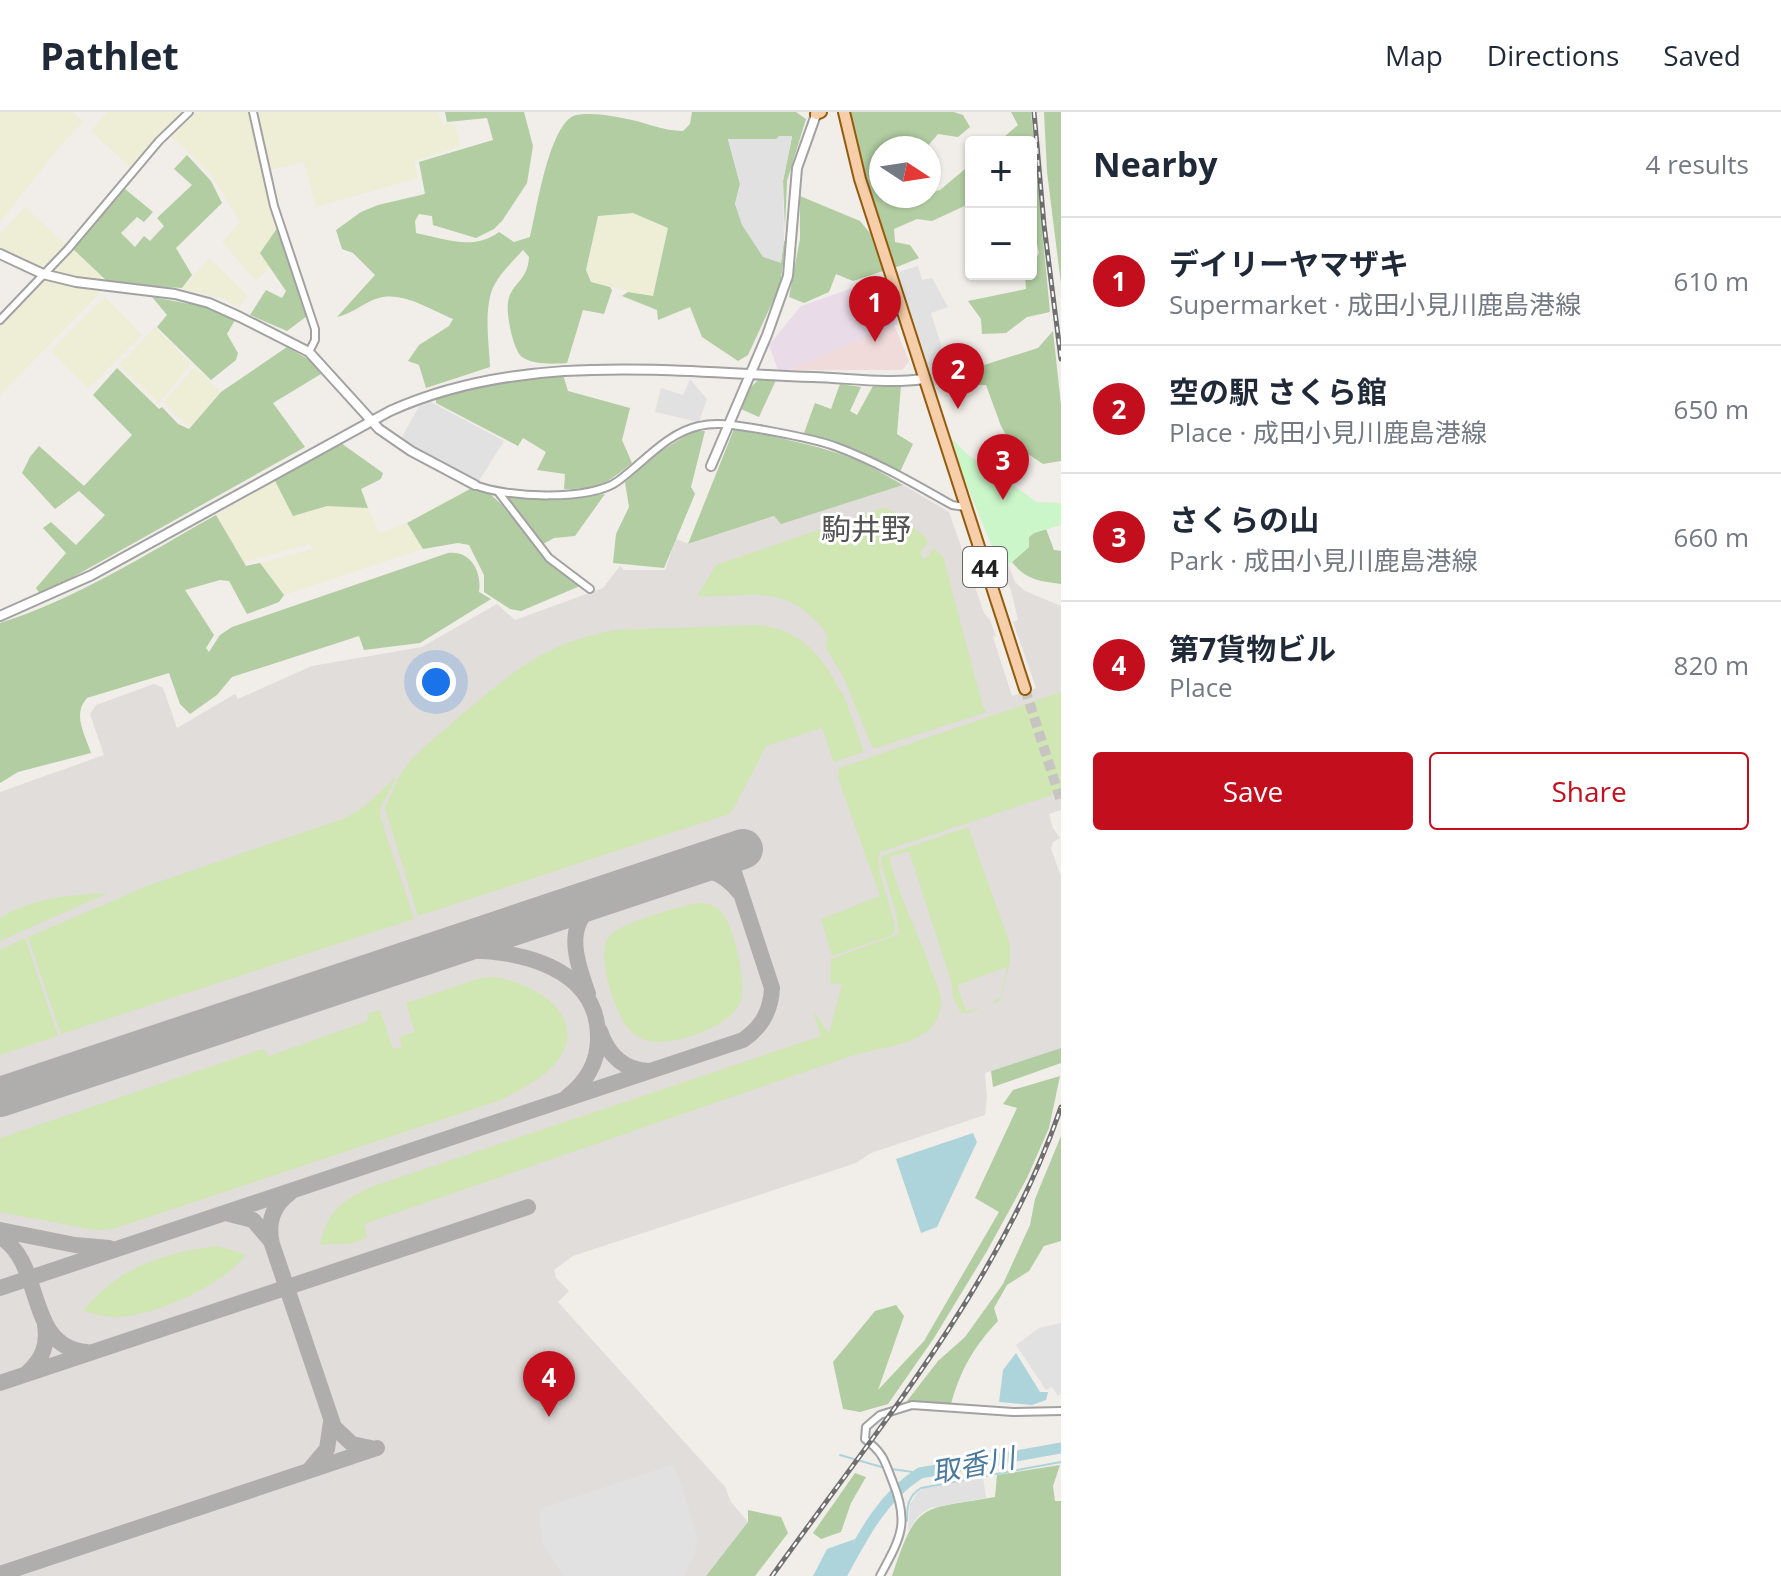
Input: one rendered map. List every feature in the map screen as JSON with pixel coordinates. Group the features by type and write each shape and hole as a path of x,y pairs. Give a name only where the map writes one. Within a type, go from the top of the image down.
{"main road":[{"name":"44","path":"842,114 923,379 1025,689"}],"street":[{"path":"0,320 68,249 159,141 189,112"},
{"path":"253,112 274,206 315,329 315,340 309,352"},
{"path":"711,466 788,276 792,260 795,179 801,154 818,113"},
{"path":"0,254 43,274 76,282 198,299 240,317 309,352 370,421 411,451 475,485 499,493 578,494 600,491 610,487 684,431 701,425 730,425 835,446 952,505 965,507"},
{"path":"0,616 92,575 370,421 417,399 484,380 533,373 608,370 923,379"},
{"path":"499,493 549,558 590,589"},
{"path":"880,1576 900,1532 903,1517 900,1500 883,1457 865,1439 866,1427 880,1415 912,1405 1013,1412 1061,1411"}],"shaded area":[{"path":"792,136 783,181 784,241 781,263 763,257 742,225 735,204 740,184 728,139 776,139"},
{"path":"918,266 922,280 932,278 948,307 931,313 952,380 934,386 898,272"},
{"path":"884,277 898,324 789,370 778,370 769,345 801,306"},
{"path":"894,325 909,361 902,370 789,370"},
{"path":"690,379 707,399 699,422 655,412 661,388 683,395"},
{"path":"431,402 504,441 479,481 401,439 419,406"},
{"path":"903,485 949,512 984,613 996,636 993,637 1012,696 1036,688 1013,622 1018,620 1011,590 1000,567 1008,564 1015,582 1025,591 1061,606 1061,810 1049,814 1060,838 1053,842 1051,849 1061,876 1061,1048 985,1073 985,1115 871,1153 856,1163 573,1256 554,1270 556,1278 569,1291 558,1302 725,1487 731,1502 748,1522 706,1576 0,1576 0,792 104,755 90,714 96,705 154,684 163,688 177,728 235,694 238,699 312,666 422,647 497,604 515,620 603,588 620,566 624,570 665,570 676,539 689,544 775,516 782,523"},
{"path":"1061,1323 1061,1394 1058,1396 1052,1387 1046,1390 1016,1345 1039,1328"},
{"path":"672,1465 678,1474 697,1536 695,1555 683,1576 564,1576 542,1544 539,1511"},
{"path":"983,1477 986,1498 930,1508 919,1515 908,1531 910,1504 923,1488"}],"green space":[{"path":"0,112 73,112 83,122 0,222"},
{"path":"107,112 185,112 130,167 91,131"},
{"path":"195,112 249,112 267,197 278,227 261,253 271,266 256,281 222,242 240,222 210,173 171,136"},
{"path":"257,112 438,112 441,122 455,125 461,146 414,161 418,178 316,207 304,162 268,170"},
{"path":"445,112 524,112 533,146 527,183 494,229 476,238 433,225 432,216 419,214 415,221 416,233 470,242 489,238 499,232 514,242 530,237 550,153 564,124 573,116 610,116 683,131 690,124 692,112 796,112 806,119 787,181 785,230 783,181 792,137 728,139 740,184 735,204 781,262 786,241 780,286 748,355 738,361 702,337 690,307 658,320 657,310 622,296 628,292 653,296 668,228 633,213 598,216 586,270 591,282 612,290 604,314 583,310 567,363 544,363 522,357 513,340 508,302 528,265 529,257 523,250 492,290 488,318 490,367 426,388 419,365 408,361 419,345 449,326 453,319 417,302 398,297 374,300 337,317 375,275 353,253 342,249 336,230 361,212 378,205 425,194 419,162 493,140 487,118 447,122"},
{"path":"849,112 954,112 963,115 970,127 958,137 938,134 869,136 869,185"},
{"path":"1011,112 1031,112 1033,136 1005,136 1018,125"},
{"path":"1044,112 1061,112 1061,284 1047,172"},
{"path":"187,155 211,181 222,203 176,248 192,275 182,288 109,283 72,248 125,189 153,212 144,222 137,217 121,233 135,247 144,236 150,241 164,226 157,218 192,185 174,169"},
{"path":"965,169 965,206 932,221 917,219 894,229 895,242 910,245 919,258 892,269 875,208 941,208 941,189"},
{"path":"1037,175 1050,312 1027,317 1006,333 982,334 981,319 968,301 1026,289 1025,280 1037,280"},
{"path":"800,196 860,221 870,233 883,271 853,281 836,274 829,292 804,303 789,297 800,239"},
{"path":"25,207 67,245 42,268 0,247 0,234"},
{"path":"633,213 668,228 653,297 591,282 586,270 598,216"},
{"path":"278,227 307,316 287,331 250,315 266,290 282,298 286,291 260,253"},
{"path":"72,248 105,280 51,271"},
{"path":"209,258 248,296 239,307 222,298 183,289"},
{"path":"43,278 103,290 0,395 0,323"},
{"path":"105,297 142,335 88,389 51,351"},
{"path":"152,297 212,308 235,320 227,334 238,353 236,360 211,380 157,327 167,315"},
{"path":"155,327 191,364 159,403 119,365"},
{"path":"1053,331 1061,405 1061,461 1043,464 1010,442 986,385 970,385 965,371 1038,348"},
{"path":"287,347 311,361 321,374 273,403 305,447 41,595 36,588 66,553 43,528 51,522 76,545 105,515 79,491 55,509 22,473 39,446 84,486 132,435 93,395 117,368 159,409 162,407 178,424 189,429 221,392"},
{"path":"195,367 221,392 189,427 163,402"},
{"path":"563,375 568,391 630,408 622,440 632,463 608,481 594,487 564,489 565,474 537,470 546,452 523,438 518,446 436,403 436,398 478,387"},
{"path":"758,380 776,380 759,417 741,409 749,389"},
{"path":"840,384 861,387 850,411 857,415 873,386 901,385 897,434 913,444 899,474 841,445 804,433 815,403 831,409"},
{"path":"734,429 839,454 903,485 781,524 774,516 688,544"},
{"path":"693,431 705,431 691,487 695,494 664,568 613,563 616,534 629,507 625,482 661,451"},
{"path":"951,438 968,455 1037,502 1061,503 1061,525 1034,533 1029,537 1029,547 1008,565 1000,566 954,454"},
{"path":"341,443 383,473 381,479 361,489 368,508 327,506 293,516 274,479"},
{"path":"274,479 293,516 327,506 368,508 379,533 407,523 423,549 284,595 260,563 313,549 310,544 244,562 216,515"},
{"path":"472,488 490,494 547,562 580,586 521,611 510,609 484,592 484,575 469,545 458,543 423,549 407,523"},
{"path":"605,494 575,536 554,538 543,544 506,496 572,498"},
{"path":"883,508 894,511 926,538 928,542 920,553 923,558 926,559 934,548 943,557 983,707 987,712 876,748 872,747 844,678 826,648 826,633 802,609 789,601 760,595 697,596 716,565"},
{"path":"216,515 246,566 260,563 284,595 279,602 247,614 229,581 220,580 185,590 214,635 206,648 209,652 220,635 232,627 448,553 469,559 477,570 479,592 491,599 420,643 364,650 359,636 232,677 217,695 190,714 180,704 169,673 87,698 80,718 91,753 18,772 0,783 0,623 83,589"},
{"path":"1046,529 1054,550 1061,551 1061,584 1028,576 1012,562 1029,547 1029,537"},
{"path":"757,625 798,638 818,656 843,693 864,752 834,762 822,728 766,746 729,814 418,916 385,808 404,769 437,736 513,674 569,642 617,630"},
{"path":"1061,692 1061,792 880,852 881,878 895,930 892,935 832,956 821,919 880,896 838,778 839,768"},
{"path":"397,776 381,807 380,816 414,919 61,1034 28,937 150,885 345,818 364,807"},
{"path":"968,827 1010,944 1010,962 1000,1000 993,1004 1000,998 1007,967 957,985 966,1011 981,1007 961,1013 953,997 952,984 909,851 889,857 940,996 939,1015 925,1033 909,1041 854,1055 364,1224 367,1237 354,1243 320,1245 327,1224 337,1209 351,1197 371,1187 821,1036 813,1011 829,1034 842,984 830,983 831,959 899,934 881,864 882,856"},
{"path":"108,893 0,941 0,918 13,911 52,898"},
{"path":"697,903 709,904 720,910 730,927 741,969 740,1003 727,1019 695,1035 662,1042 644,1040 624,1022 613,999 604,957 608,938 636,921"},
{"path":"25,938 58,1036 0,1055 0,950"},
{"path":"491,977 518,983 546,998 565,1021 567,1035 564,1050 553,1066 537,1080 501,1100 113,1229 95,1230 0,1212 0,1138 263,1049 269,1056 368,1021 367,1014 380,1010 393,1049 402,1047 399,1037 415,1032 406,1003"},
{"path":"1061,1048 1061,1063 993,1087 991,1071"},
{"path":"1060,1076 1049,1128 1027,1178 934,1338 888,1404 860,1412 843,1409 833,1362 875,1311 896,1305 904,1316 878,1390 924,1341 999,1212 975,1198 1017,1108 1003,1104 1013,1090"},
{"path":"1061,1136 1061,1241 1044,1246 1029,1271 1007,1285 994,1308 998,1321 969,1360 951,1404 907,1401 938,1361 965,1337 1003,1284 1030,1225 1035,1199"},
{"path":"217,1246 246,1254 222,1277 186,1298 129,1316 110,1317 83,1311 111,1283 143,1265 178,1253"},
{"path":"1060,1465 1053,1486 1055,1501 1061,1501 1061,1576 892,1576 908,1533 925,1513 951,1504 995,1497 997,1475"},
{"path":"855,1473 866,1477 851,1503 841,1532 821,1539 813,1533"},
{"path":"748,1510 781,1517 788,1533 755,1576 706,1576 748,1522"}],"water":[{"path":"973,1133 977,1142 937,1227 921,1233 896,1159"},
{"path":"1016,1353 1040,1392 1048,1392 1046,1400 1032,1405 999,1402 1003,1370"},
{"path":"855,1539 836,1576 813,1576 827,1549"}],"waterway":[{"name":"取香川","path":"841,1576 884,1506 920,1473 1061,1448"},
{"path":"840,1455 885,1468"},
{"path":"907,1521 909,1502 921,1488 1061,1462"},
{"path":"891,1469 920,1473"}],"taxiway":[{"path":"0,1288 743,1040 764,1018 772,988 728,854"},
{"path":"684,869 715,873 728,880 739,892"},
{"path":"588,994 575,938 583,915 607,894"},
{"path":"440,952 464,950 517,956 542,963 565,975 583,991 594,1012 598,1039 596,1056 589,1072 567,1097"},
{"path":"600,1031 607,1047 618,1060 632,1068 649,1071"},
{"path":"290,1193 272,1216 272,1244 334,1427 352,1444 371,1448"},
{"path":"0,1383 528,1207"},
{"path":"229,1214 253,1220 271,1241"},
{"path":"0,1230 75,1245 109,1248"},
{"path":"0,1237 14,1249 24,1265 44,1321 54,1336 67,1347 87,1352"},
{"path":"28,1372 43,1351 45,1325"},
{"path":"311,1468 327,1449 331,1422"},
{"path":"0,1574 377,1448"}],"runway":[{"path":"0,1097 743,849"}],"tunnel":[{"path":"1025,689 1061,801"}],"railway":[{"path":"1034,112 1061,359"},
{"path":"772,1576 894,1409 971,1293 1006,1233 1036,1171 1061,1107"}],"place":[{"name":"デイリーヤマザキ","path":"875,342"},
{"name":"空の駅 さくら館","path":"958,409"},
{"name":"さくらの山","path":"1003,500"},
{"name":"第7貨物ビル","path":"549,1417"}],"district":[{"name":"駒井野","path":"866,528"}]}
